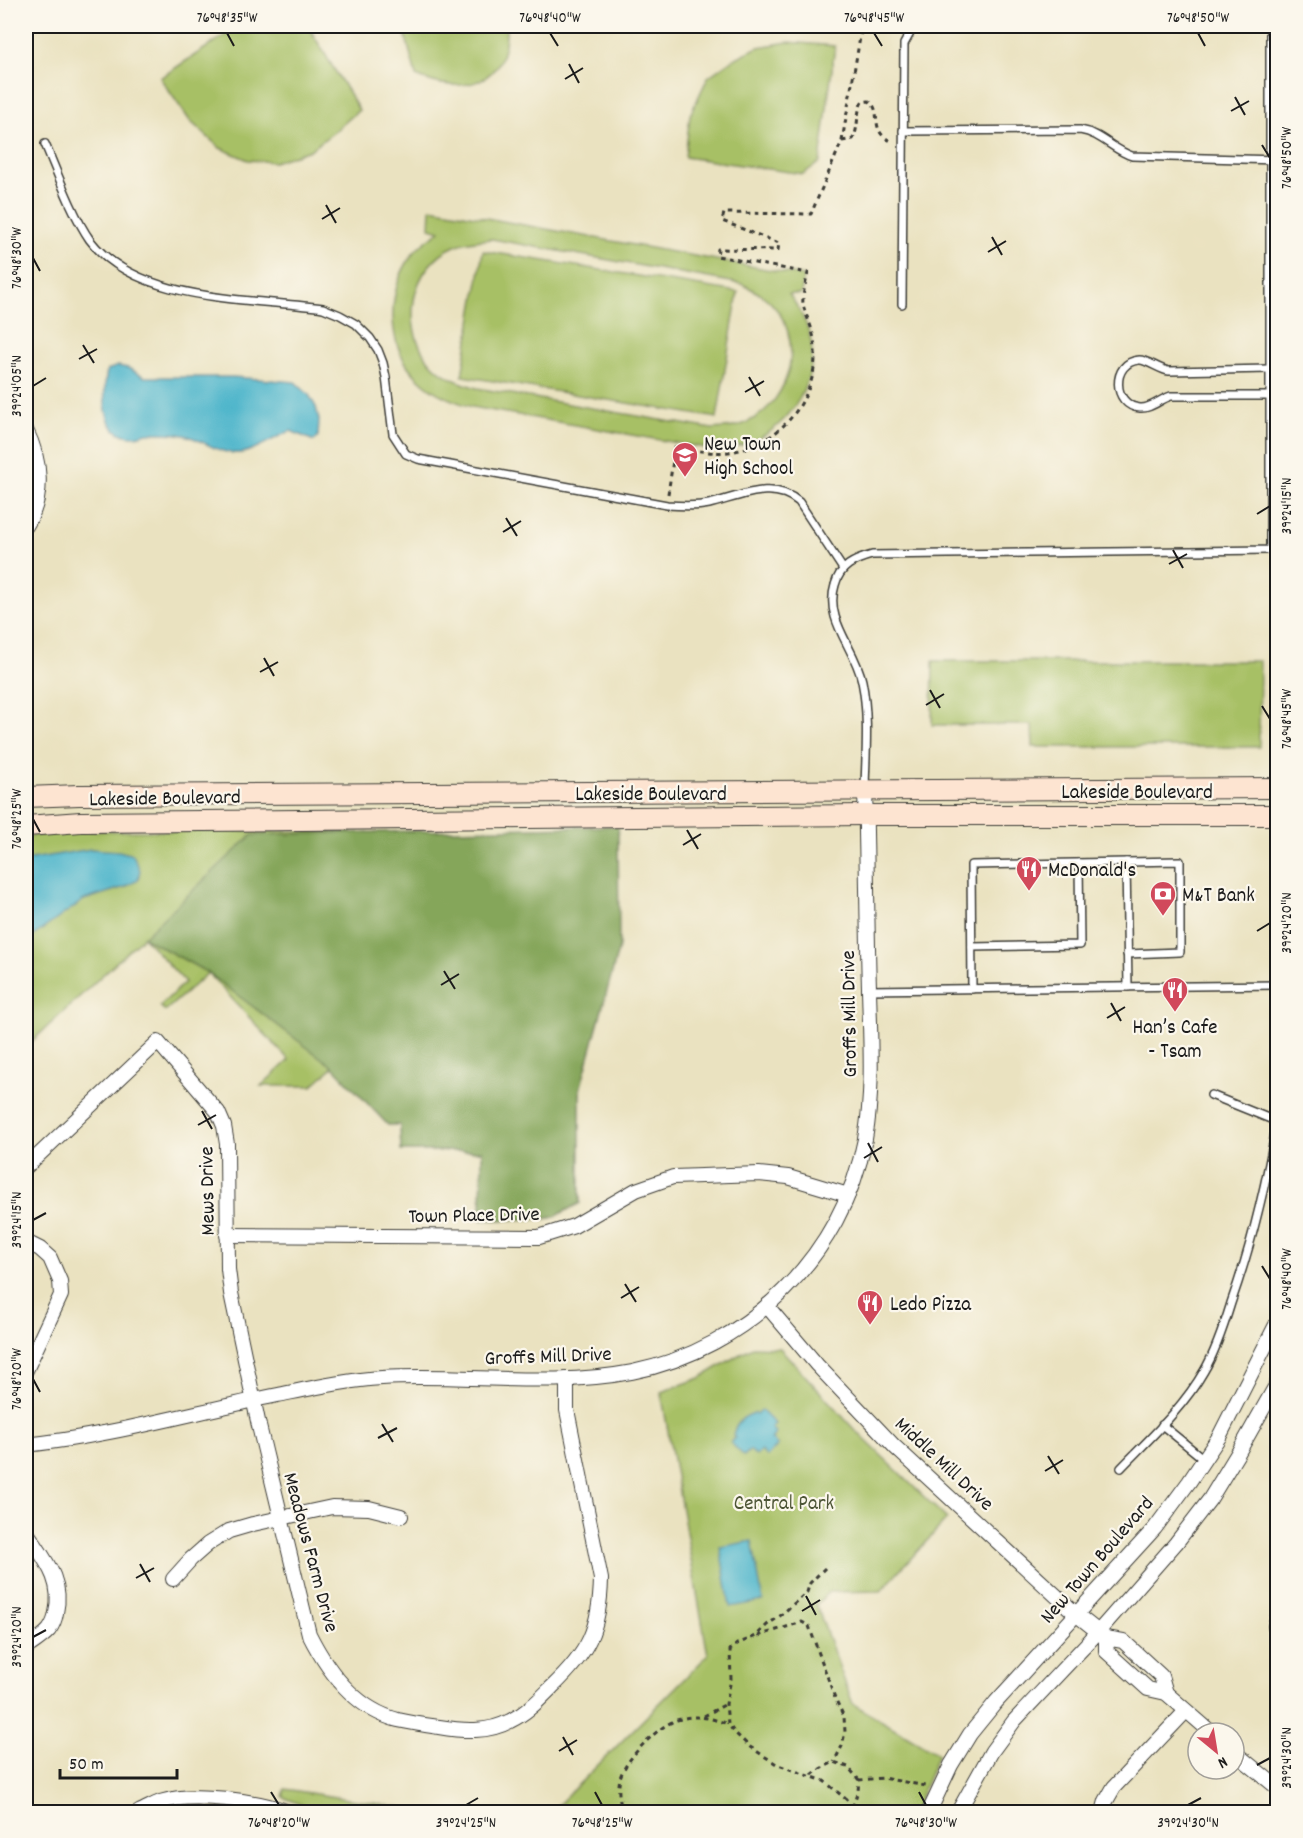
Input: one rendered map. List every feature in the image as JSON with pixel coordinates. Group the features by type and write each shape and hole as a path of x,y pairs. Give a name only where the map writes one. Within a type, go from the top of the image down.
{"main road":[{"name":"Lakeside Boulevard","path":"26,797 1278,788"},
{"name":"Lakeside Boulevard","path":"26,826 81,822 866,815 1278,815"}],"street":[{"path":"26,430 38,463 39,484 36,504 26,526"},
{"name":"Groffs Mill Drive","path":"26,1445 55,1442 146,1424 333,1383 383,1378 567,1379 631,1372 669,1362 703,1348 735,1330 767,1306 798,1278 839,1217 860,1162 866,1137 869,1104 869,990 865,790"},
{"name":"Mews Drive","path":"26,1167 158,1042 218,1112 224,1126 227,1144 228,1269 254,1400"},
{"name":"Town Place Drive","path":"227,1235 539,1237 574,1226 636,1190 673,1177 759,1174 788,1177 848,1195"},
{"path":"26,1242 40,1249 50,1258 60,1281 60,1295 26,1370"},
{"name":"Middle Mill Drive","path":"767,1306 817,1365 895,1447 1077,1615 1102,1635 1123,1641 1161,1676 1166,1693 1198,1721"},
{"name":"New Town Boulevard","path":"929,1812 951,1765 970,1734 996,1702 1155,1527 1204,1460 1251,1377 1278,1321"},
{"name":"Meadows Farm Drive","path":"254,1400 280,1519 309,1634 318,1652 336,1679 353,1696 374,1710 397,1720 461,1731 486,1729 508,1722 526,1712 567,1673 585,1649 596,1626 601,1603 601,1579 567,1410 567,1379"},
{"path":"958,1812 992,1751 1009,1728 1102,1635 1210,1499 1278,1382"},
{"path":"173,1579 190,1559 208,1544 229,1532 332,1507 369,1508 400,1516"},
{"path":"26,1531 54,1575 59,1602 55,1619 49,1630 26,1648"},
{"path":"1278,1616 1275,1626 1278,1634"},
{"path":"1103,1812 1114,1787 1186,1711"},
{"path":"1246,1762 1278,1788"},
{"path":"139,1812 161,1802 184,1797 202,1797 265,1806 289,1812"}],"lane":[{"path":"902,304 904,44 914,26"},
{"path":"865,790 867,713 864,690 861,676 836,621 832,606 834,585 843,569 854,560 872,555 1270,550 1274,461 1270,369 1274,160 1270,26"},
{"path":"903,131 1080,130 1089,131 1107,141 1116,150 1132,156 1274,160"},
{"path":"45,144 90,239 120,268 162,286 191,293 323,308 356,324 370,338 383,363 393,434 406,454 418,459 667,505 687,507 707,505 770,490 790,494 799,502 843,569"},
{"path":"1270,369 1169,372 1143,359 1136,360 1122,371 1118,380 1120,395 1133,406 1141,408 1149,407 1162,398 1170,396 1270,396"},
{"path":"972,989 971,865 1180,861 1180,952 1127,954"},
{"path":"1126,862 1128,987"},
{"path":"972,947 1080,945 1079,863"},
{"path":"869,990 1278,985"},
{"path":"1120,1468 1185,1400 1205,1370 1226,1320 1248,1254 1266,1182 1277,1122 1211,1095"},
{"path":"1162,1425 1204,1460"}],"path":[{"path":"667,505 675,447 711,452 735,451 757,444 776,432 792,417 803,402 813,379 815,353 812,329 803,305 808,273 717,255 718,249 778,250 779,243 722,221 723,213 811,214 842,141 862,26"},
{"path":"842,141 853,139 859,119 858,109 862,102 870,100 876,108 880,133 886,139 903,146"},
{"path":"756,1636 807,1592 810,1583 825,1568"},
{"path":"728,1724 726,1704 731,1679 730,1650 737,1644 756,1636 802,1622 809,1626 844,1717 845,1732 842,1746 834,1762 812,1775"},
{"path":"623,1812 619,1795 620,1778 633,1757 665,1725 677,1720 704,1716 726,1704"},
{"path":"704,1716 728,1724 740,1739 764,1756 794,1771 812,1775 835,1789 854,1812"},
{"path":"834,1762 848,1767 859,1780 852,1808"},
{"path":"859,1780 883,1778 915,1783 939,1791"}],"green space":[{"path":"239,26 308,26 359,110 310,150 274,162 248,160 220,148 190,121 160,78"},
{"path":"403,26 506,26 505,46 499,62 491,73 479,81 466,85 433,82 416,76"},
{"path":"788,42 835,46 820,162 803,174 685,157 690,115 708,77 732,60 758,47"},
{"path":"431,208 804,276 801,294 789,294 807,326 811,343 812,360 803,392 784,420 771,431 740,446 711,449 472,407 437,393 419,379 408,366 400,351 393,319 397,285 403,270 415,251 440,231 430,228","holes":["492,239 742,284 766,298 781,316 788,332 791,349 784,384 775,399 763,412 735,427 712,429 477,388 447,376 437,369 422,350 415,333 414,299 419,282 428,268 440,255 455,246 482,240"]},
{"path":"483,251 738,292 717,418 462,376"},
{"path":"933,661 1260,661 1259,747 1033,747 1032,725 932,725"},
{"path":"618,826 619,947 580,1090 580,1203 554,1217 481,1220 482,1151 401,1151 400,1125 388,1125 333,1067 208,973 143,937 252,835"},
{"path":"90,831 350,831 580,1018 580,1203 554,1217 544,1219 481,1220 482,1151 401,1151 400,1125 388,1125 333,1067 312,1086 261,1086 289,1060 208,973 165,1011 160,1006 185,982 143,937 26,1047 26,836"},
{"name":"Central Park","path":"752,1347 780,1348 854,1429 947,1519 881,1591 830,1592 816,1604 853,1704 938,1754 914,1812 551,1812 708,1655 661,1392 700,1378"},
{"path":"285,1789 430,1812 319,1812 283,1797"}],"water":[{"path":"118,366 128,368 145,377 233,377 295,382 309,395 316,407 319,420 318,437 314,441 291,431 252,450 234,453 219,450 180,434 147,433 134,436 123,434 109,421 105,401 107,370"},
{"path":"91,849 119,851 133,855 140,870 138,880 125,887 84,900 26,941 26,860"},
{"path":"761,1410 775,1424 771,1428 776,1433 771,1439 778,1445 767,1457 761,1451 756,1456 750,1450 744,1456 731,1443 735,1438 733,1436 735,1427 746,1416 754,1413 756,1415"},
{"path":"752,1541 763,1601 730,1607 720,1547"}],"place":[{"name":"New Town High School","path":"685,478"},
{"name":"McDonald's","path":"1029,892"},
{"name":"M&T Bank","path":"1163,917"},
{"name":"Han’s Cafe - Tsam","path":"1175,1013"},
{"name":"Ledo Pizza","path":"870,1326"}]}
